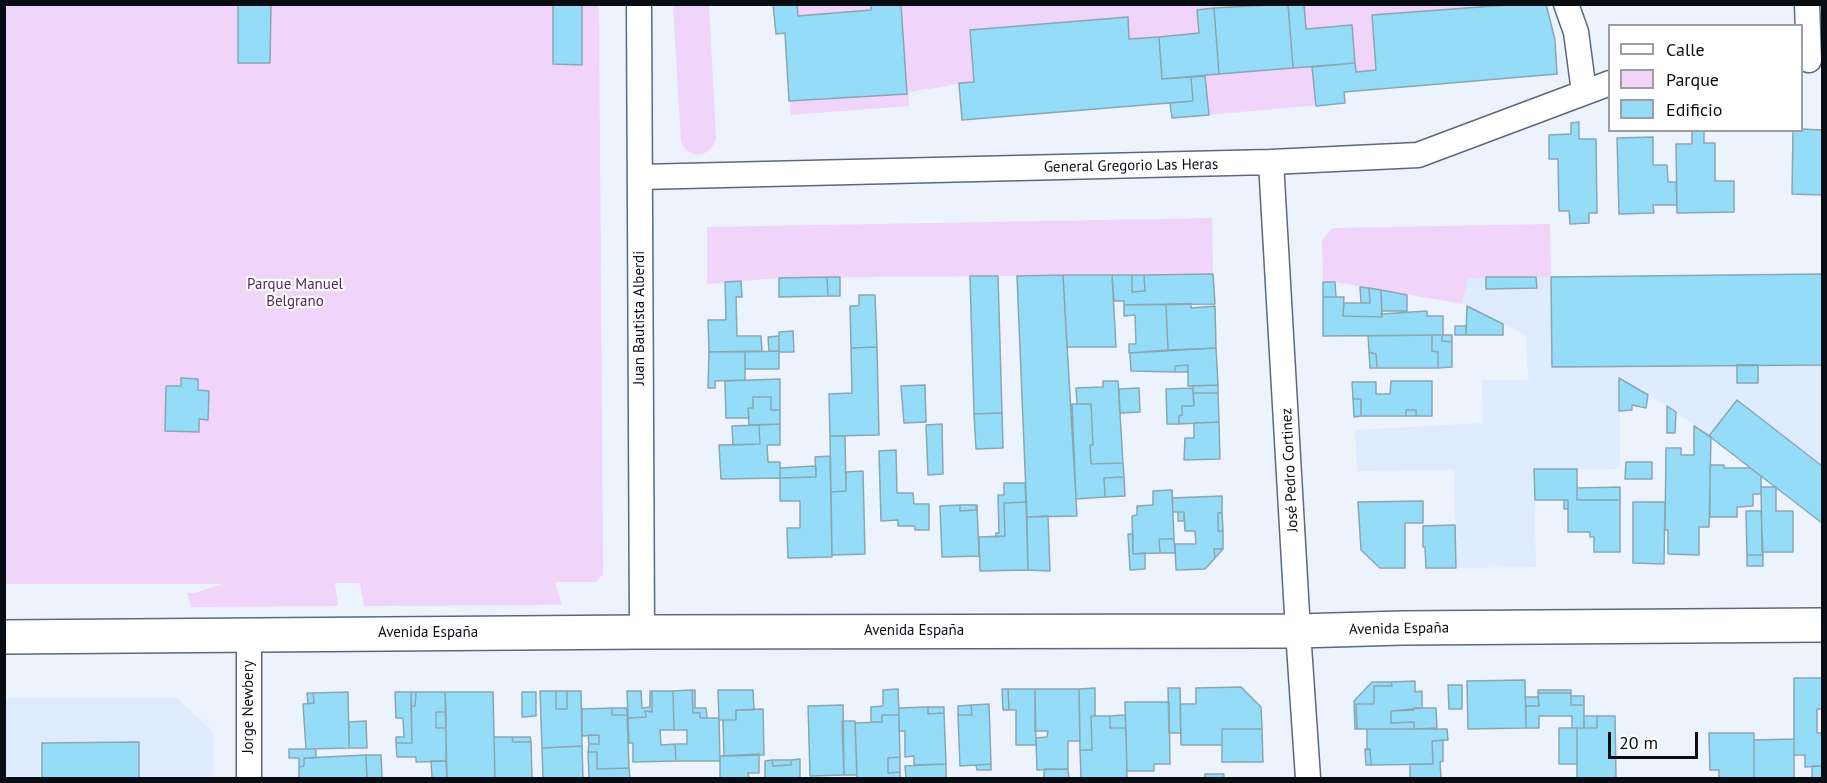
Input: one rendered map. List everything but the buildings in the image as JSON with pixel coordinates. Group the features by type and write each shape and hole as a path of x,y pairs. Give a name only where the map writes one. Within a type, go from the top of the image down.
{"main road":[{"name":"Avenida España","path":"4,637 642,632 1298,631 1413,628 1822,626"}],"street":[{"name":"Juan Bautista Alberdi","path":"639,4 642,632"},
{"path":"1566,4 1576,32 1584,92"},
{"path":"1807,4 1811,60"},
{"name":"General Gregorio Las Heras","path":"640,177 1271,162 1418,155 1608,84"},
{"name":"José Pedro Cortinez","path":"1271,162 1308,778"},
{"name":"Jorge Newbery","path":"249,635 249,778"}],"shaded area":[{"path":"1822,274 1822,523 1711,437 1667,406 1620,379 1620,469 1534,470 1536,567 1456,568 1454,470 1357,471 1355,430 1483,423 1481,380 1528,380 1526,335 1462,304 1468,277"},
{"path":"4,698 177,698 213,732 213,778 5,778"}],"green space":[{"name":"Parque Manuel Belgrano","path":"5,5 599,5 603,574 596,582 555,582 562,605 364,606 360,583 335,583 338,606 191,607 187,593 222,584 5,584"},
{"path":"673,5 709,5 716,138 709,150 700,155 689,152 681,142"},
{"path":"773,5 1546,5 1555,40 1557,74 1344,92 1345,103 1172,118 1170,103 962,120 958,84 909,92 909,106 791,115 785,34 776,34"},
{"path":"1212,218 1213,274 779,278 707,284 707,227"},
{"path":"1550,224 1551,277 1468,278 1462,304 1335,282 1323,282 1322,240 1333,228"}]}
